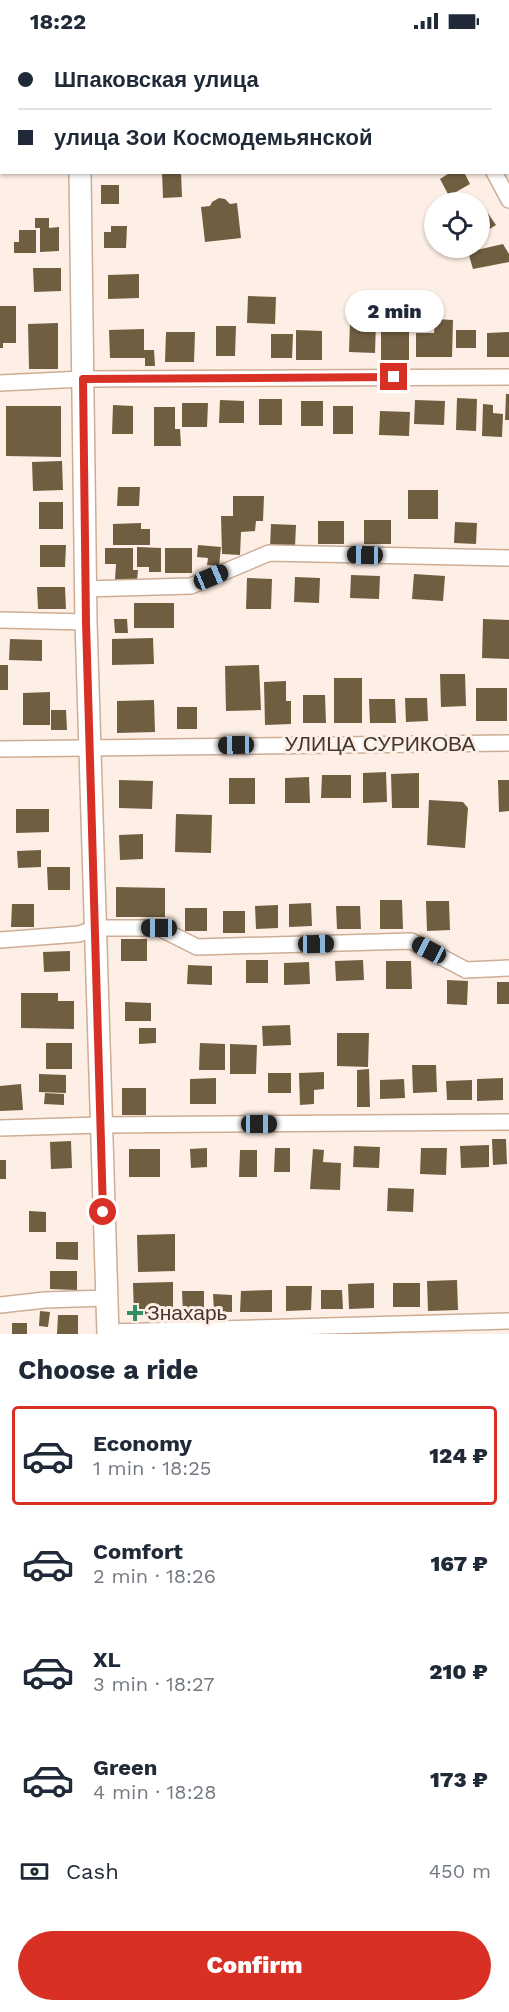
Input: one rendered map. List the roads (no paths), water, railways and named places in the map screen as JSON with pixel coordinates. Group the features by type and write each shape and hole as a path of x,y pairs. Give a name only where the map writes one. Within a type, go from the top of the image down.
{"main road":[{"path":"80,174 85,589 108,1333"}],"street":[{"path":"495,174 509,200"},
{"path":"0,383 83,379 509,377"},
{"path":"85,589 191,586 269,553 509,558"},
{"path":"0,620 86,622"},
{"name":"УЛИЦА СУРИКОВА","path":"0,749 90,746 509,743"},
{"path":"0,940 79,934 96,928 159,928 197,947 411,941 466,970 509,968"},
{"path":"0,1128 100,1125 509,1122"},
{"path":"0,1305 45,1300 106,1298"},
{"path":"108,1333 509,1321"}],"place":[{"name":"Знахарь","path":"135,1313"}]}
